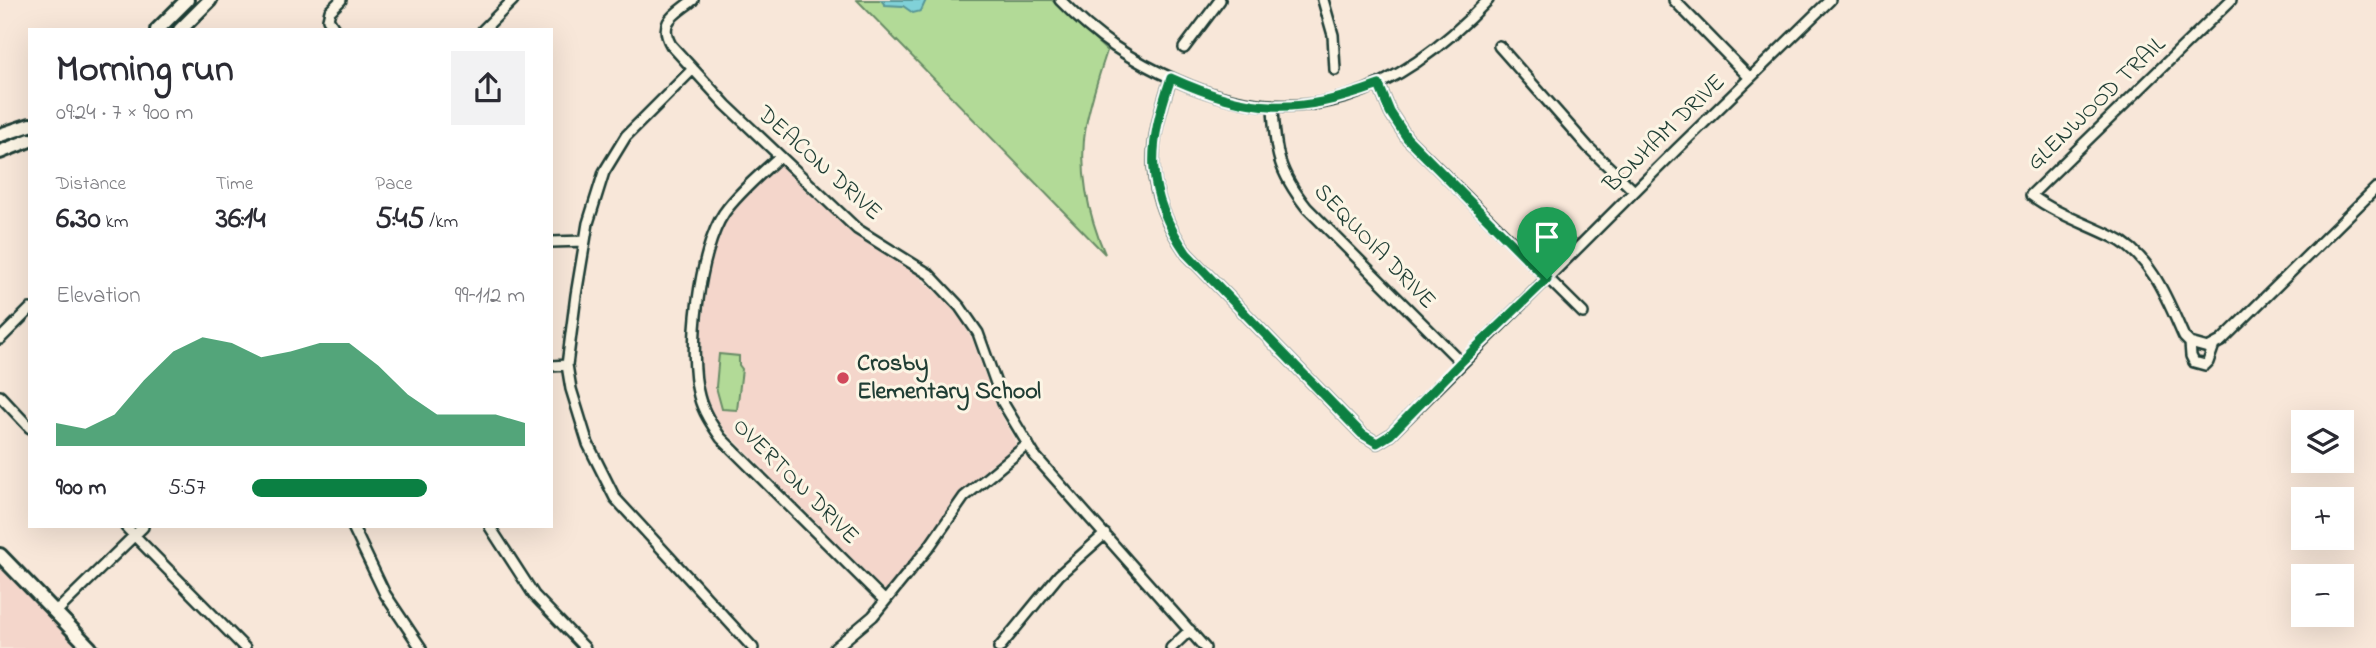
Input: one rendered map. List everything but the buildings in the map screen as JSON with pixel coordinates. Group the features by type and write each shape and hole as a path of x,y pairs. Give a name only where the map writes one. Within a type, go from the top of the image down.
{"main road":[{"path":"159,28 187,0"},
{"path":"182,28 210,0"},
{"path":"0,135 28,126"},
{"path":"0,152 28,141"},
{"path":"0,555 90,648"}],"street":[{"path":"334,28 328,19 330,11 341,0"},
{"path":"485,28 513,0"},
{"name":"DEACON DRIVE","path":"693,0 668,20 665,28 671,45 726,105 857,229 929,274 960,307 978,333 1003,403 1035,456 1205,648"},
{"path":"1060,0 1095,34 1144,66 1198,90 1230,100 1273,107 1329,102 1379,85 1423,59 1488,0"},
{"path":"1184,47 1220,0"},
{"path":"1323,0 1333,34 1335,70"},
{"path":"1674,0 1750,78"},
{"name":"BONHAM DRIVE","path":"1171,78 1154,134 1153,160 1155,185 1172,233 1187,254 1362,434 1377,443 1390,435 1830,0"},
{"name":"GLENWOOD TRAIL","path":"2190,343 2184,337 2162,288 2130,248 2115,237 2048,207 2031,195 2231,0"},
{"path":"1499,46 1588,146 1634,191"},
{"path":"693,69 626,136 604,172 588,223 568,365 571,389 588,444 615,498 753,648"},
{"path":"1379,85 1390,112 1407,138 1583,313"},
{"name":"SEQUOIA DRIVE","path":"1273,107 1277,158 1294,191 1307,208 1461,362"},
{"name":"OVERTON DRIVE","path":"780,156 724,214 707,252 695,324 694,367 698,395 721,438 886,601"},
{"path":"2214,345 2208,362 2204,365 2194,362 2190,343 2208,348 2221,341 2376,188"},
{"path":"553,242 585,241"},
{"path":"0,339 28,311"},
{"path":"553,366 568,365"},
{"path":"0,396 28,426"},
{"path":"835,648 873,616 886,601 964,497 1028,444"},
{"path":"126,528 245,648"},
{"path":"55,612 142,528"},
{"path":"353,528 385,594 421,648"},
{"path":"491,528 534,595 585,648"},
{"path":"999,648 1059,575 1105,534"},
{"path":"1171,648 1190,629"}],"shaded area":[{"name":"Crosby Elementary School","path":"777,163 853,235 915,273 946,302 962,321 973,341 996,406 1015,439 1014,449 990,465 963,491 886,592 715,420 704,397 699,348 714,240 732,210"},
{"path":"0,567 79,648 0,648"}],"green space":[{"path":"857,0 1052,0 1107,51 1088,116 1083,158 1089,207 1105,254"},
{"path":"719,354 739,356 742,369 737,410 722,409 716,387"}],"water":[{"path":"881,0 926,0 921,11 913,13 903,6 885,5"}],"place":[{"name":"Crosby Elementary School","path":"843,378"}],"route":[{"path":"1171,78 1230,100 1273,107 1329,102 1379,85 1390,112 1407,138 1547,279 1390,435 1377,443 1362,434 1187,254 1172,233 1155,185 1153,160 1154,134 1171,78"}]}
